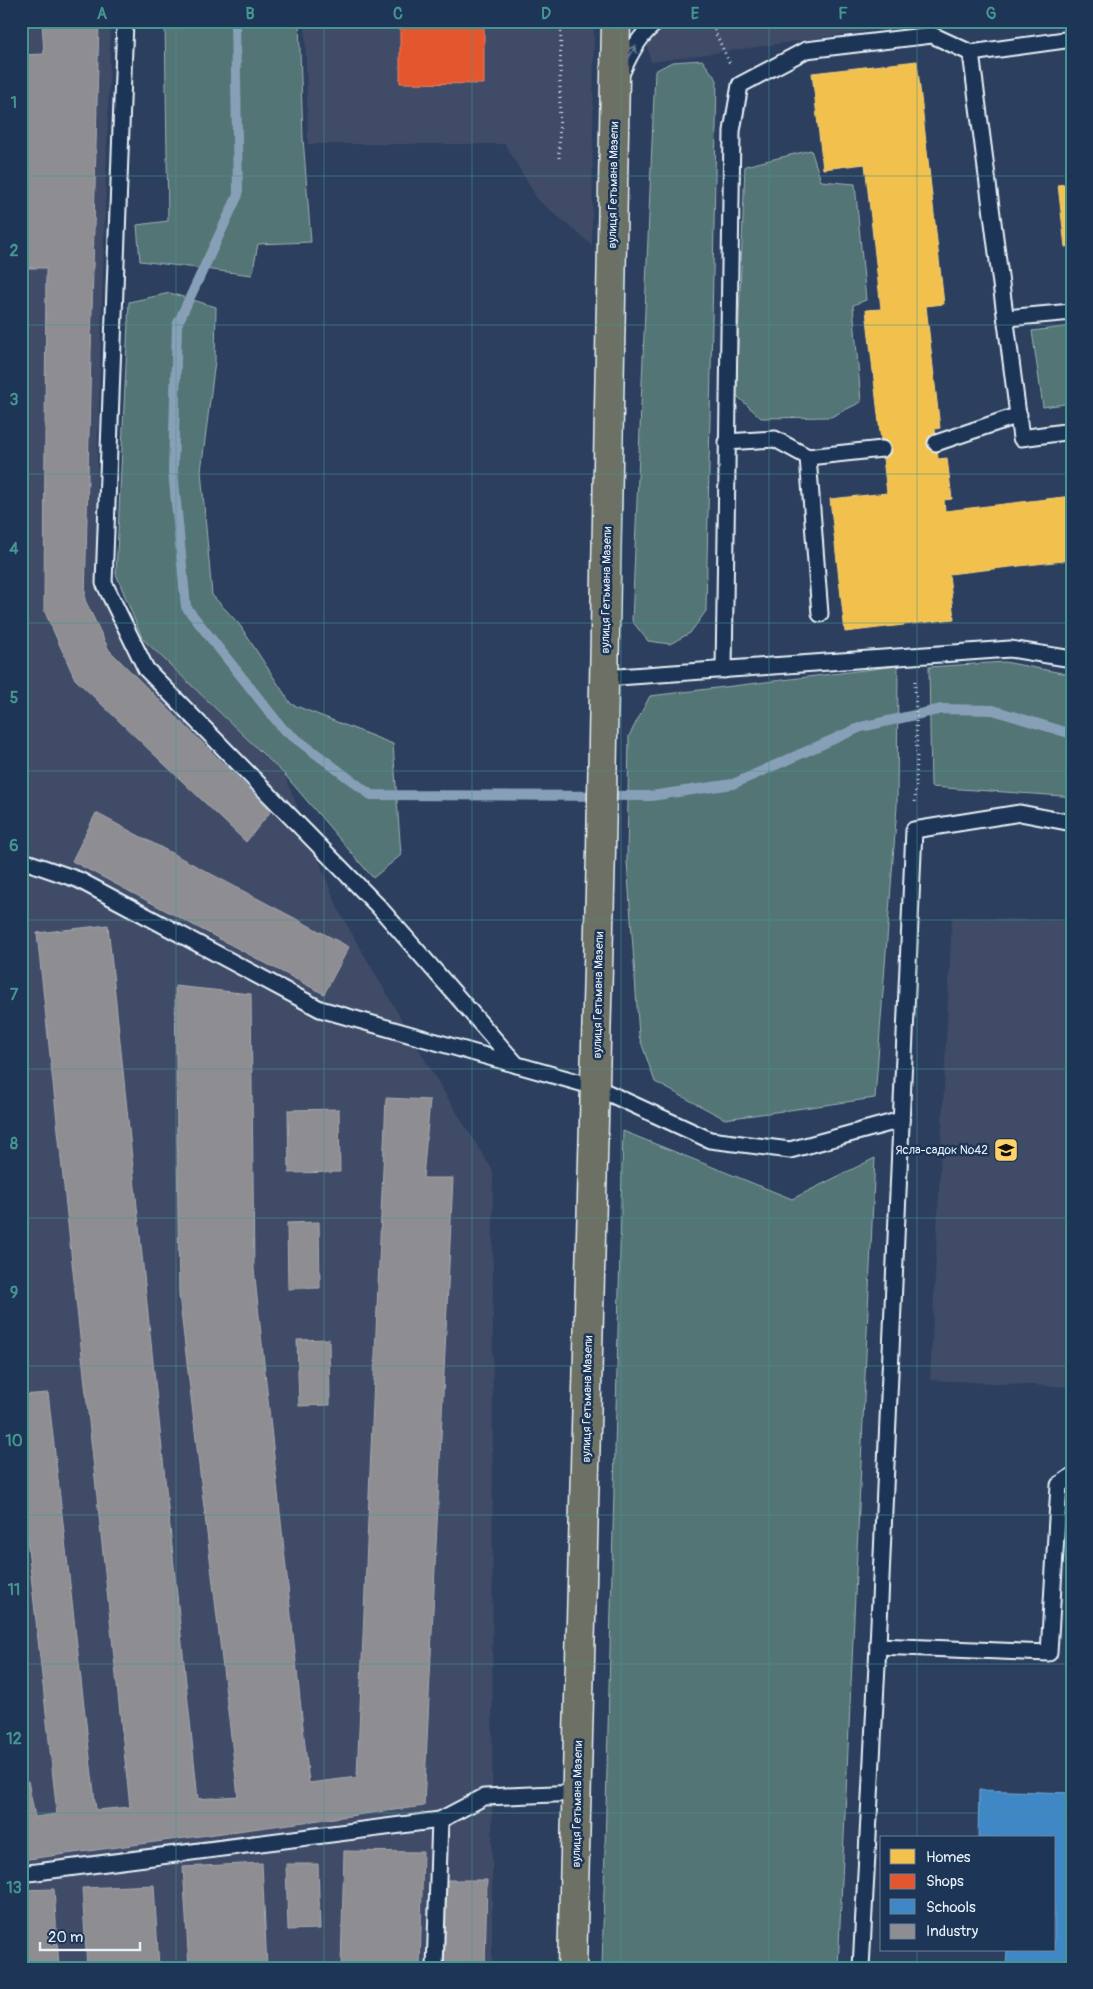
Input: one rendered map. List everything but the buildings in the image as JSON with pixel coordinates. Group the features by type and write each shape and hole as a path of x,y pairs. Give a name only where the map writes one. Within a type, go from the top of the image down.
{"highway":[{"name":"вулиця Гетьмана Мазепи","path":"572,1968 602,851 616,21"}],"lane":[{"path":"125,21 104,583 146,669 378,906 517,1065"},
{"path":"615,90 629,56 649,27 659,21"},
{"path":"724,670 732,131 740,86 806,50 932,35 971,53 1072,39"},
{"path":"971,53 1021,438 1072,431"},
{"path":"1006,318 1072,312"},
{"path":"936,443 1018,415"},
{"path":"726,442 775,439 808,457 882,449"},
{"path":"808,457 820,614"},
{"path":"604,678 913,654 1010,649 1072,659"},
{"path":"861,1968 878,1646 914,830 1020,813 1072,823"},
{"path":"21,860 79,880 320,1009 595,1087 710,1140 790,1150 901,1120"},
{"path":"878,1646 1049,1653 1059,1485 1072,1476"},
{"path":"21,1874 440,1820 484,1797 577,1793"},
{"path":"435,1968 440,1820"}],"path":[{"path":"559,158 561,21"},
{"path":"710,21 740,86"},
{"path":"914,680 916,692 917,756 914,830"}],"shaded area":[{"path":"21,21 111,21 97,465 97,594 285,776 340,913 435,1077 493,1171 492,1968 21,1968"},
{"path":"305,21 594,21 592,245 538,200 505,144 308,144"},
{"path":"641,21 936,21 651,62"},
{"name":"Ясла-садок №42","path":"952,917 1072,921 1072,1387 930,1380"}],"green space":[{"path":"165,21 299,21 303,138 311,242 258,244 252,275 140,261 137,225 168,221"},
{"path":"702,60 717,80 706,611 690,633 670,644 648,641 632,621 655,71 672,62"},
{"path":"811,150 821,181 855,184 866,300 853,305 861,402 831,417 761,418 736,395 745,166"},
{"path":"170,293 216,307 215,361 201,471 212,595 239,624 291,704 393,744 401,855 373,878 285,775 142,638 116,574 129,302"},
{"path":"1072,326 1072,403 1043,407 1032,331"},
{"path":"1005,662 1072,675 1072,799 1063,796 931,787 929,667"},
{"path":"898,666 897,807 875,1098 725,1119 655,1082 639,1036 627,861 629,736 650,696"},
{"path":"623,1131 792,1199 875,1158 838,1968 602,1968"}],"waterway":[{"path":"235,21 238,195 177,325 173,471 186,607 283,729 371,795 651,796 733,784 861,727 942,709 993,710 1072,734"}],"place":[{"name":"Ясла-садок №42","path":"1006,1150"}]}
